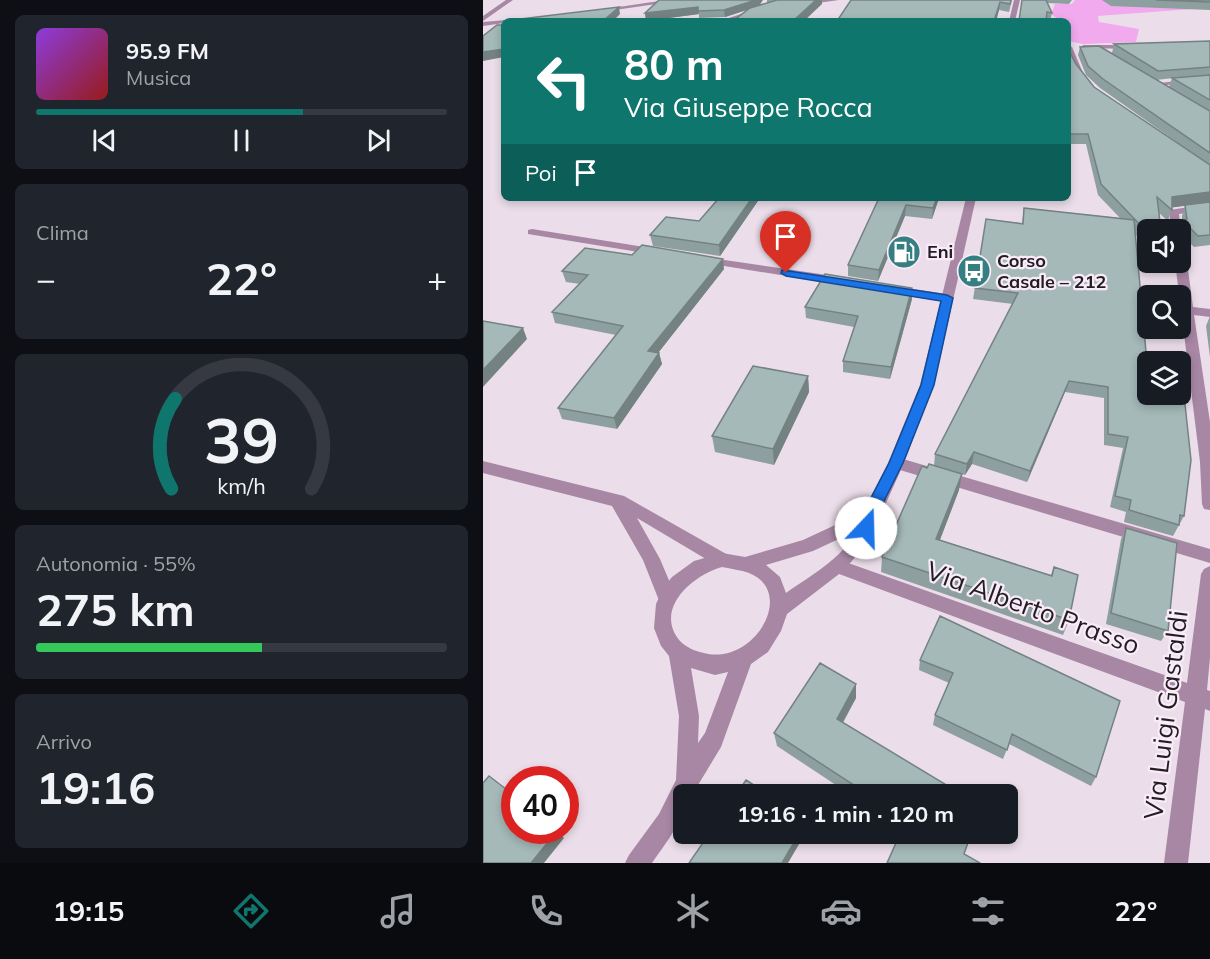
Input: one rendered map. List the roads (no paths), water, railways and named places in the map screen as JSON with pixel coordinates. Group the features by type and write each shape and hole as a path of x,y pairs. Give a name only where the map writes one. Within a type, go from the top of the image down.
{"street":[{"path":"483,19 510,0"},
{"path":"593,11 681,0"},
{"path":"789,4 836,0"},
{"path":"1013,18 1017,0"},
{"path":"733,18 767,8"},
{"path":"483,27 501,23"},
{"path":"483,27 501,29"},
{"path":"1071,47 1140,47"},
{"path":"1093,47 1106,54"},
{"path":"1071,54 1081,77 1088,84"},
{"path":"1145,78 1173,95"},
{"path":"1155,84 1210,79"},
{"path":"781,608 837,566 859,543 869,517 896,463 927,385 970,201"},
{"path":"1174,219 1173,212 1210,207"},
{"path":"532,232 671,254"},
{"path":"694,258 855,284"},
{"path":"878,287 947,298"},
{"path":"1191,311 1210,313"},
{"path":"1191,339 1208,462 1210,504"},
{"path":"896,463 1210,556"},
{"path":"483,467 618,501 722,560"},
{"path":"618,501 644,543 667,597"},
{"path":"749,564 807,546 869,517"},
{"path":"722,560 749,564 763,570 780,593 781,608 778,623 770,637 759,649 743,658 726,663 708,664 692,660 678,652 668,641 662,627 662,612 667,597 676,583 689,572 705,564 722,560"},
{"name":"Via Alberto Prasso","path":"837,566 1203,699"},
{"name":"Via Luigi Gastaldi","path":"1176,863 1203,699 1210,574"},
{"path":"678,652 689,716 685,784"},
{"path":"685,784 713,739 743,658"},
{"path":"637,863 667,822 673,809"}],"place":[{"name":"Eni","path":"904,252"},
{"name":"Corso Casale – 212","path":"974,271"}]}
